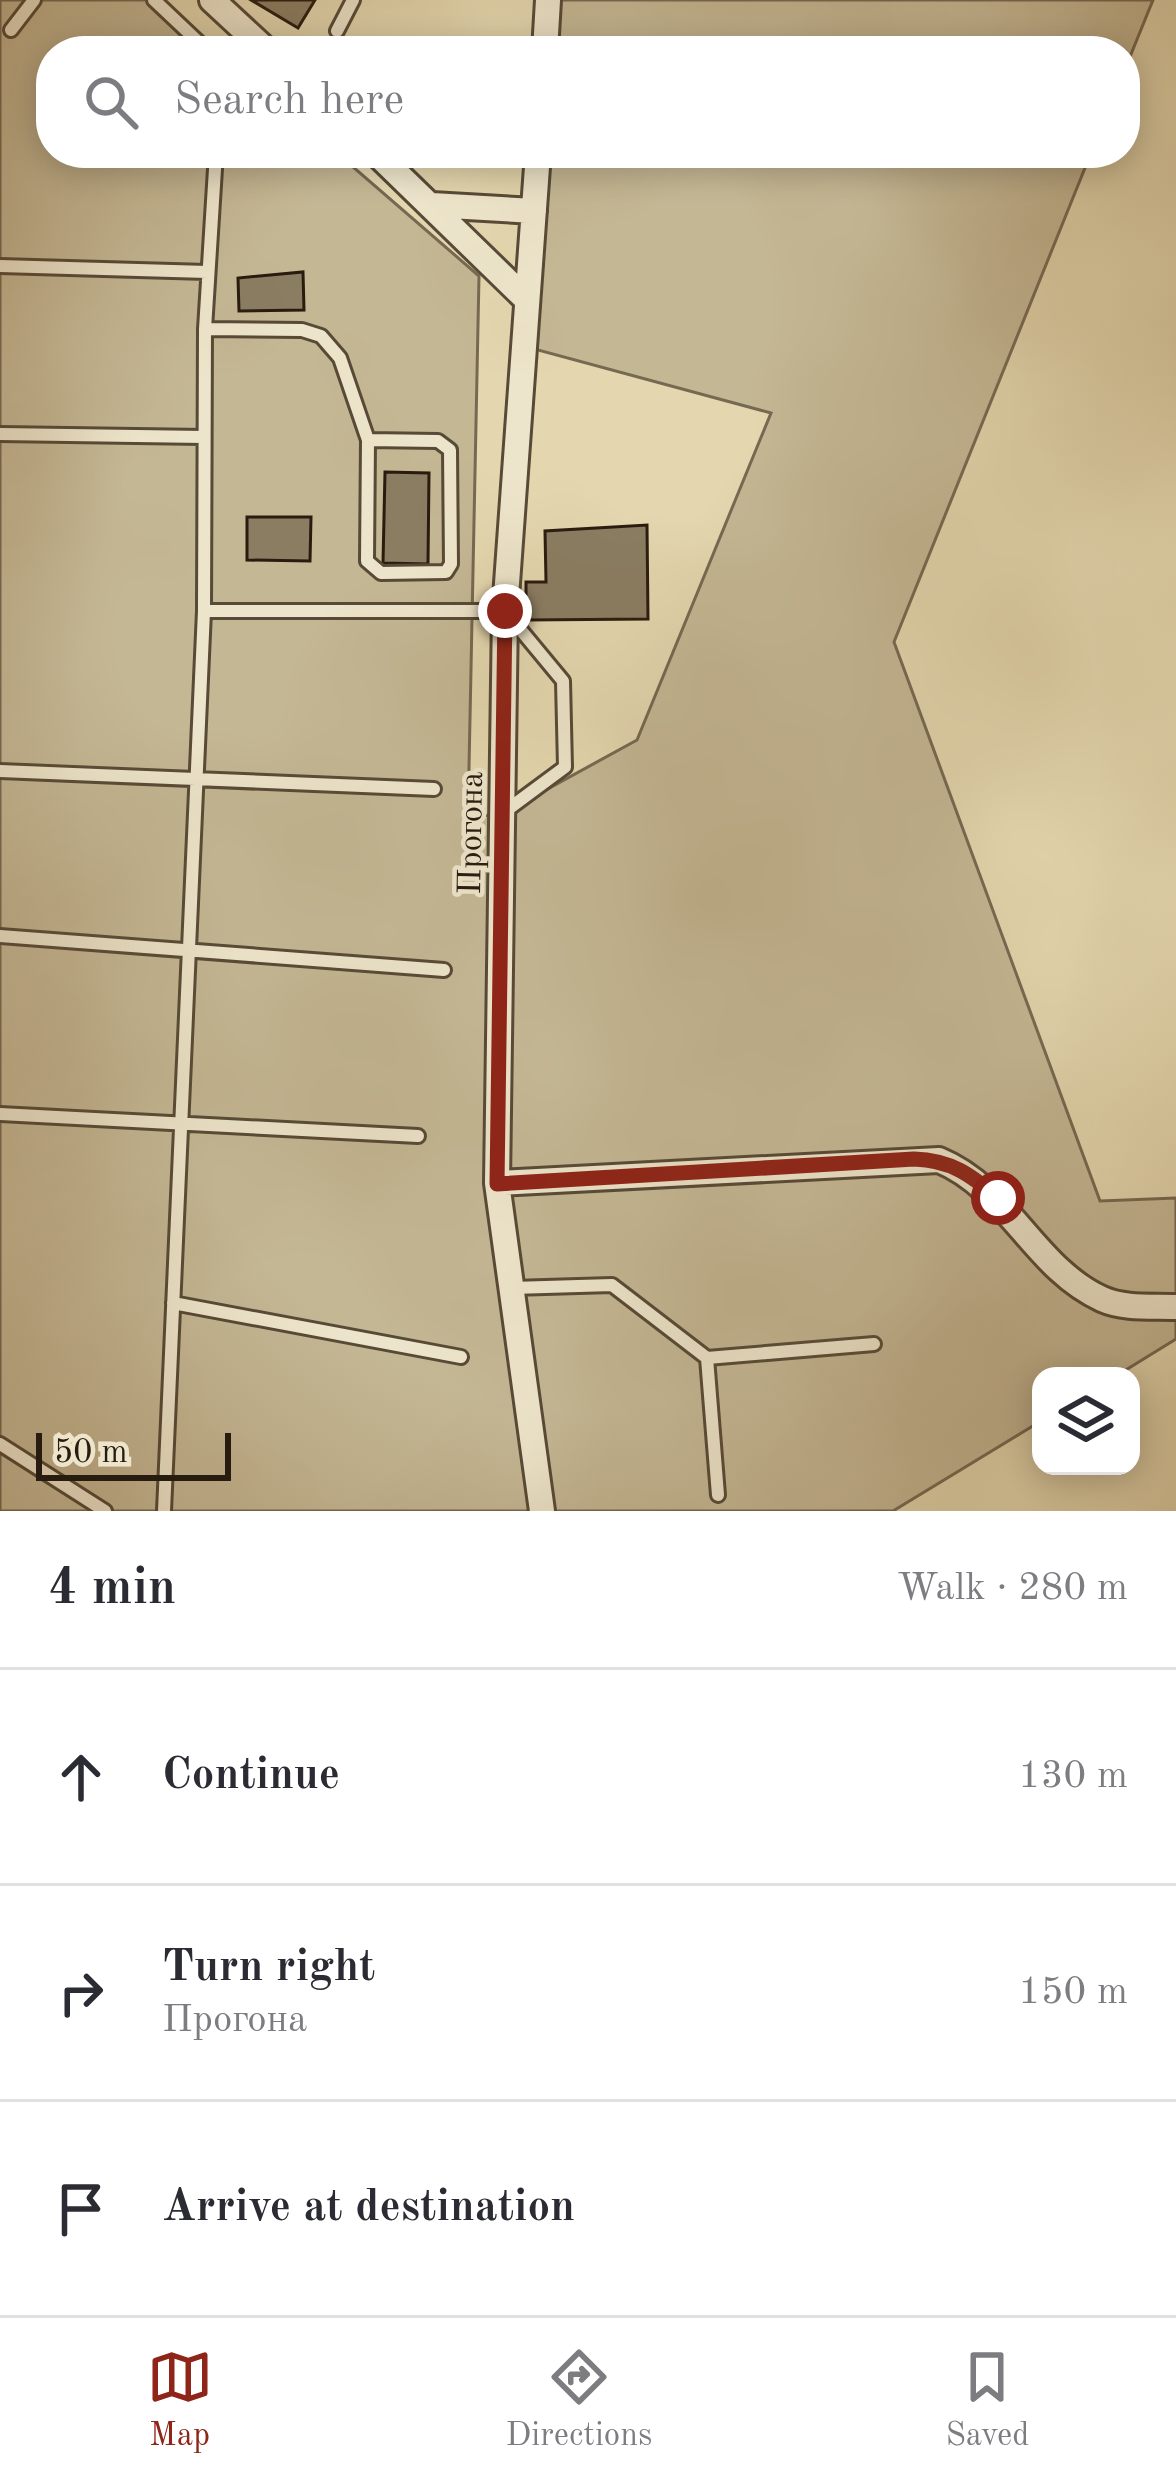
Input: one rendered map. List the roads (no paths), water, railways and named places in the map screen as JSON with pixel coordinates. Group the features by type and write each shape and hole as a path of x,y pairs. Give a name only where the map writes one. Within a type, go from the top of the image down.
{"street":[{"path":"212,0 251,36"},
{"path":"546,36 548,0"},
{"path":"392,168 526,299"},
{"name":"Прогона","path":"537,168 505,611 497,1184 542,1511"},
{"path":"432,206 534,211"},
{"path":"497,1184 939,1160 966,1171 998,1198 1058,1269 1102,1299 1176,1306"}],"lane":[{"path":"11,30 34,0"},
{"path":"154,0 192,36"},
{"path":"337,32 353,0"},
{"path":"164,1511 204,611 205,329 215,168"},
{"path":"0,266 207,272"},
{"path":"205,329 302,331 321,336 340,358 368,440 368,561 381,573 446,572 451,564 448,446 368,440"},
{"path":"0,434 204,437"},
{"path":"204,611 505,611 563,681 565,767 502,814"},
{"path":"0,771 434,789"},
{"path":"0,936 444,970"},
{"path":"0,1114 418,1136"},
{"path":"512,1288 612,1285 707,1358 874,1344"},
{"path":"173,1303 461,1357"},
{"path":"707,1358 718,1495"},
{"path":"0,1444 105,1511"}]}
